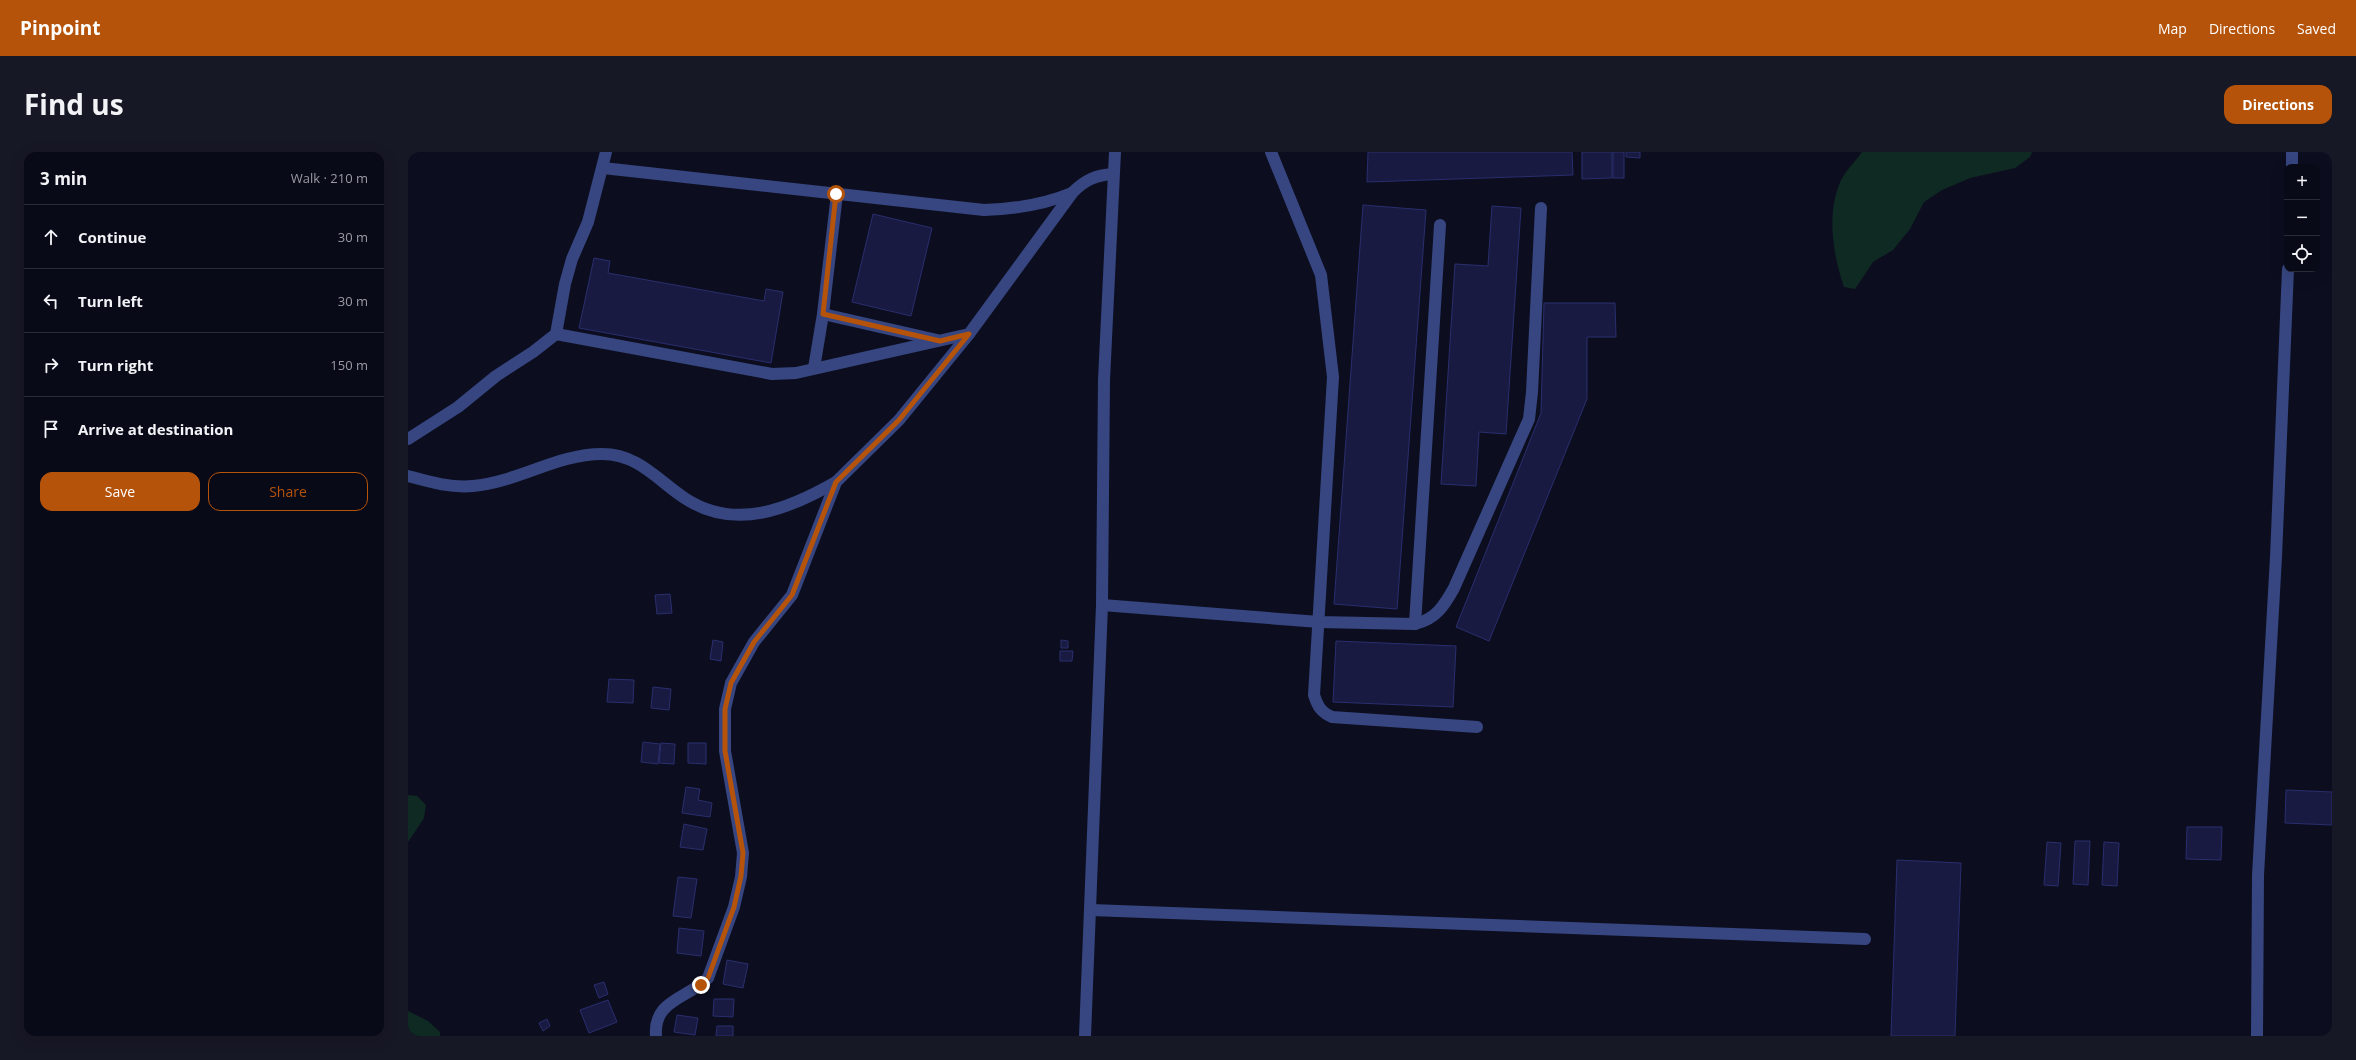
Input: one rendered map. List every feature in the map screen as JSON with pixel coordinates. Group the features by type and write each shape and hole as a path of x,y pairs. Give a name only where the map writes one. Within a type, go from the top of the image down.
{"lane":[{"path":"408,439 458,407 496,376 533,352 556,334 566,278 572,259 588,222 606,152"},
{"path":"1084,1036 1091,910 1102,605 1104,380 1115,152"},
{"path":"1271,152 1321,275 1333,377 1314,695 1318,706 1324,713 1332,717 1478,727"},
{"path":"2292,152 2292,164"},
{"path":"603,168 984,210 1010,209 1035,205 1073,192"},
{"path":"408,476 435,484 474,486 578,456 602,454 623,456 645,466 686,499 707,509 742,516 788,506 816,494 836,482 899,420 969,334 1073,192 1084,182 1093,177 1113,174"},
{"path":"814,368 823,314 836,194"},
{"path":"1102,605 1319,622 1415,624 1429,620 1443,608 1454,588 1529,419 1532,392 1541,208"},
{"path":"1415,624 1440,225"},
{"path":"2257,1036 2258,874 2276,550 2288,272"},
{"path":"823,314 940,341"},
{"path":"556,334 772,374 814,368 969,334"},
{"path":"656,1036 656,1026 662,1010 701,985 708,978 734,907 741,876 743,853 725,751 723,728 725,709 731,683 754,642 792,595 836,482"},
{"path":"1091,910 1865,939"}],"green space":[{"path":"1862,152 2032,152 2030,157 2015,168 1970,178 1942,190 1924,202 1910,229 1893,250 1873,262 1855,289 1844,287 1834,249 1832,222 1835,197 1839,185 1846,172"},
{"path":"408,795 417,796 426,805 424,818 408,842"},
{"path":"408,1011 428,1021 440,1032 440,1036 408,1036"}],"building":[{"path":"1368,152 1572,152 1573,175 1367,182"},
{"path":"1582,152 1612,152 1612,178 1582,179"},
{"path":"1613,152 1624,152 1624,178 1613,178"},
{"path":"1626,152 1640,152 1640,158 1626,157"},
{"path":"1363,205 1426,210 1397,609 1334,604"},
{"path":"1492,206 1521,208 1506,434 1479,432 1476,486 1441,484 1455,264 1488,266"},
{"path":"873,214 932,228 911,316 852,302"},
{"path":"594,258 610,261 608,273 764,301 766,289 783,292 771,363 579,328"},
{"path":"1544,303 1615,303 1616,337 1587,337 1587,399 1489,641 1456,627 1541,413"},
{"path":"670,594 672,613 657,614 655,595"},
{"path":"713,640 723,642 721,661 710,659"},
{"path":"1061,640 1068,641 1068,648 1061,648"},
{"path":"1336,641 1456,646 1453,707 1333,702"},
{"path":"1060,651 1073,651 1072,661 1060,661"},
{"path":"609,679 634,680 633,703 607,702"},
{"path":"653,687 671,689 669,710 651,708"},
{"path":"643,742 660,744 658,764 641,762"},
{"path":"661,743 675,744 674,764 659,763"},
{"path":"688,743 706,743 706,764 688,763"},
{"path":"686,787 700,789 698,800 712,803 710,817 682,813"},
{"path":"2286,790 2332,792 2332,825 2285,823"},
{"path":"684,824 707,829 703,850 680,847"},
{"path":"2187,827 2222,827 2221,860 2186,859"},
{"path":"2075,841 2090,841 2088,885 2073,884"},
{"path":"2047,842 2061,843 2058,886 2044,885"},
{"path":"2104,842 2119,843 2117,886 2102,885"},
{"path":"1897,860 1961,863 1955,1036 1891,1036"},
{"path":"678,877 697,879 691,918 673,916"},
{"path":"679,928 704,931 701,956 677,953"},
{"path":"727,960 748,964 743,988 723,984"},
{"path":"604,982 608,994 599,998 594,985"},
{"path":"714,999 734,999 733,1017 713,1016"},
{"path":"608,1000 617,1022 589,1033 580,1010"},
{"path":"677,1015 698,1018 695,1035 674,1032"},
{"path":"547,1019 550,1026 543,1031 539,1023"},
{"path":"717,1026 733,1026 733,1036 716,1036"}],"route":[{"path":"701,985 708,978 734,907 741,876 743,853 740,828 734,805 725,751 723,728 725,709 731,683 754,642 786,605 792,595 836,482 899,420 924,392 969,334 940,341 823,314 836,194"}]}
